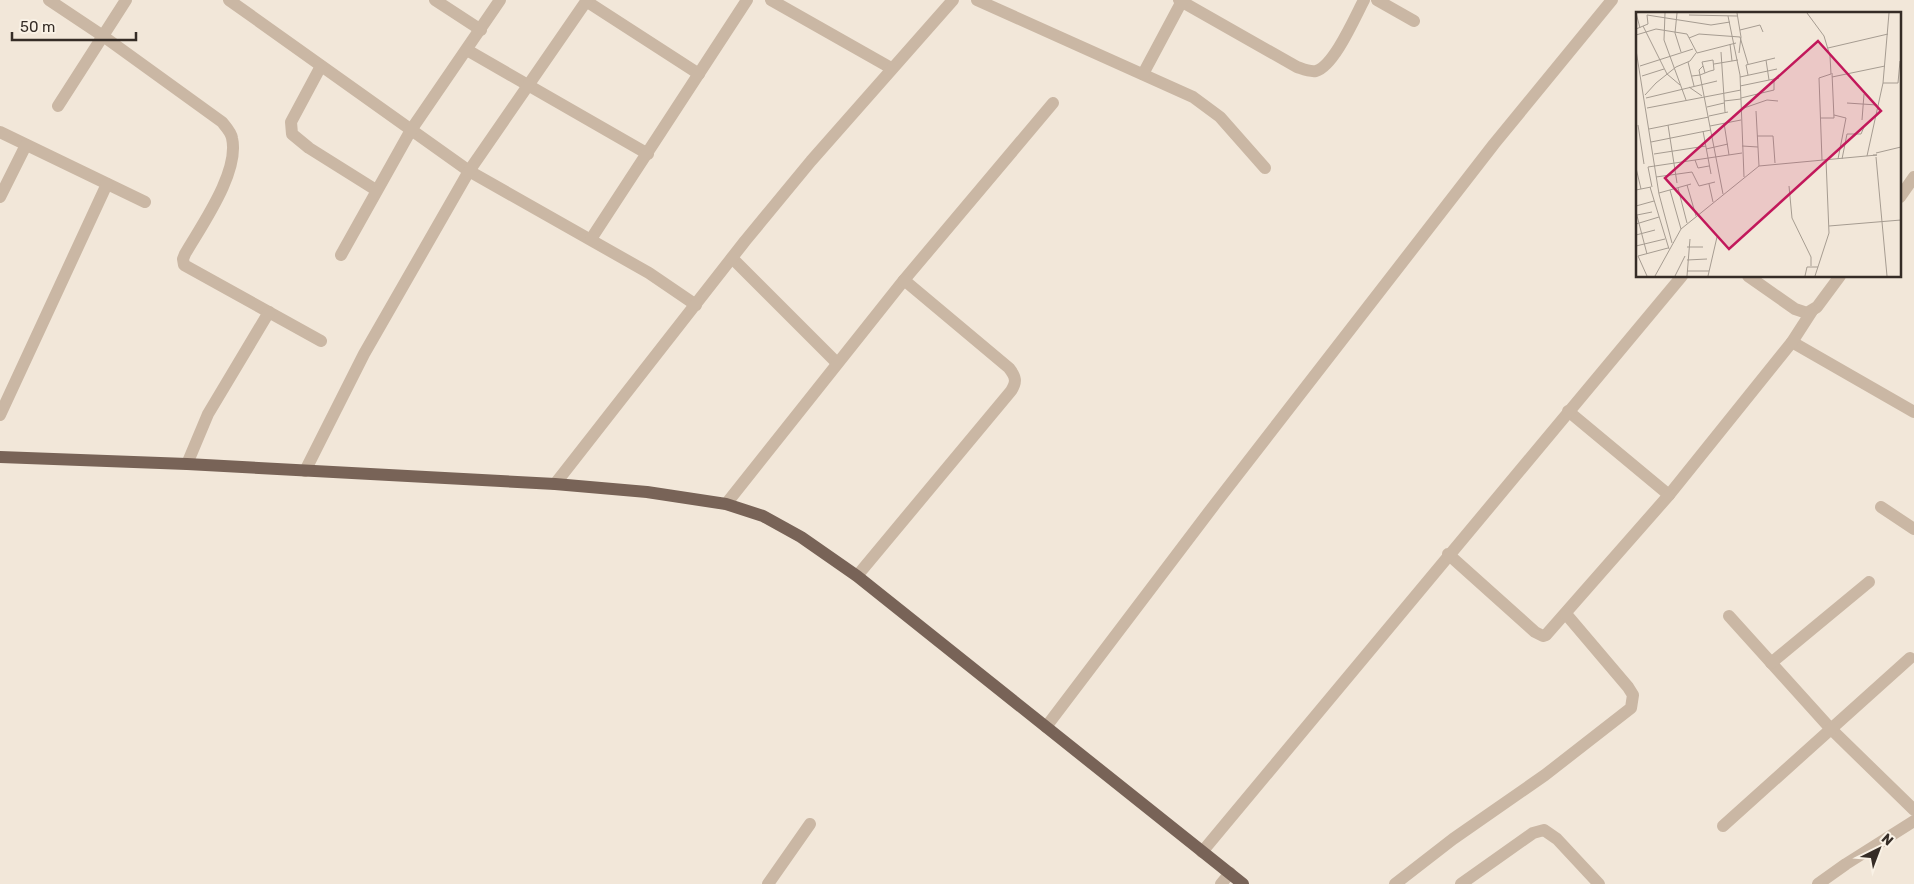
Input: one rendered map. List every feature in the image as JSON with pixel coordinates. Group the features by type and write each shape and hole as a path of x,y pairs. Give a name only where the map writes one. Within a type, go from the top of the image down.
{"main road":[{"path":"0,457 186,464 555,484 647,492 726,504 762,516 801,537 857,576 1243,884"}],"street":[{"path":"49,0 103,36 222,122 229,131 233,146 229,170 216,200 185,254 183,262 188,268 321,341"},
{"path":"58,106 126,0"},
{"path":"229,0 469,171 591,239 696,304"},
{"path":"435,0 481,30"},
{"path":"341,255 411,130 500,0"},
{"path":"591,239 747,0"},
{"path":"771,0 891,68"},
{"path":"555,484 732,258 811,161 891,68 953,0"},
{"path":"977,0 1177,88 1207,106 1265,168"},
{"path":"1143,74 1180,1 1297,67 1315,71 1324,67 1332,58 1364,0"},
{"path":"1377,0 1414,21"},
{"path":"1046,727 1215,504 1494,144 1612,0"},
{"path":"305,471 364,354 469,171 586,1 699,74"},
{"path":"467,50 648,154"},
{"path":"321,66 291,122 292,134 295,139 376,190"},
{"path":"726,504 904,280 1052,103"},
{"path":"0,132 145,202"},
{"path":"0,197 26,145"},
{"path":"1902,193 1914,177"},
{"path":"0,415 107,184"},
{"path":"732,258 837,363"},
{"path":"1202,852 1448,554 1680,278"},
{"path":"1751,278 1802,313 1812,311"},
{"path":"1448,554 1539,635 1543,636 1550,633 1669,495 1792,342 1812,311 1838,278"},
{"path":"857,576 1016,383 1015,375 1009,368 904,280"},
{"path":"186,464 211,407 269,312"},
{"path":"1792,342 1914,412"},
{"path":"1568,411 1669,495"},
{"path":"1881,507 1914,528"},
{"path":"1771,663 1869,582"},
{"path":"1395,884 1453,839 1545,775 1631,708 1633,696 1628,687 1566,614"},
{"path":"1728,616 1830,728 1914,810"},
{"path":"1723,826 1910,658"},
{"path":"1818,884 1914,820"},
{"path":"768,884 810,824"},
{"path":"1461,884 1532,833 1544,830 1557,839 1599,884"},
{"path":"1221,884 1230,873"}]}
